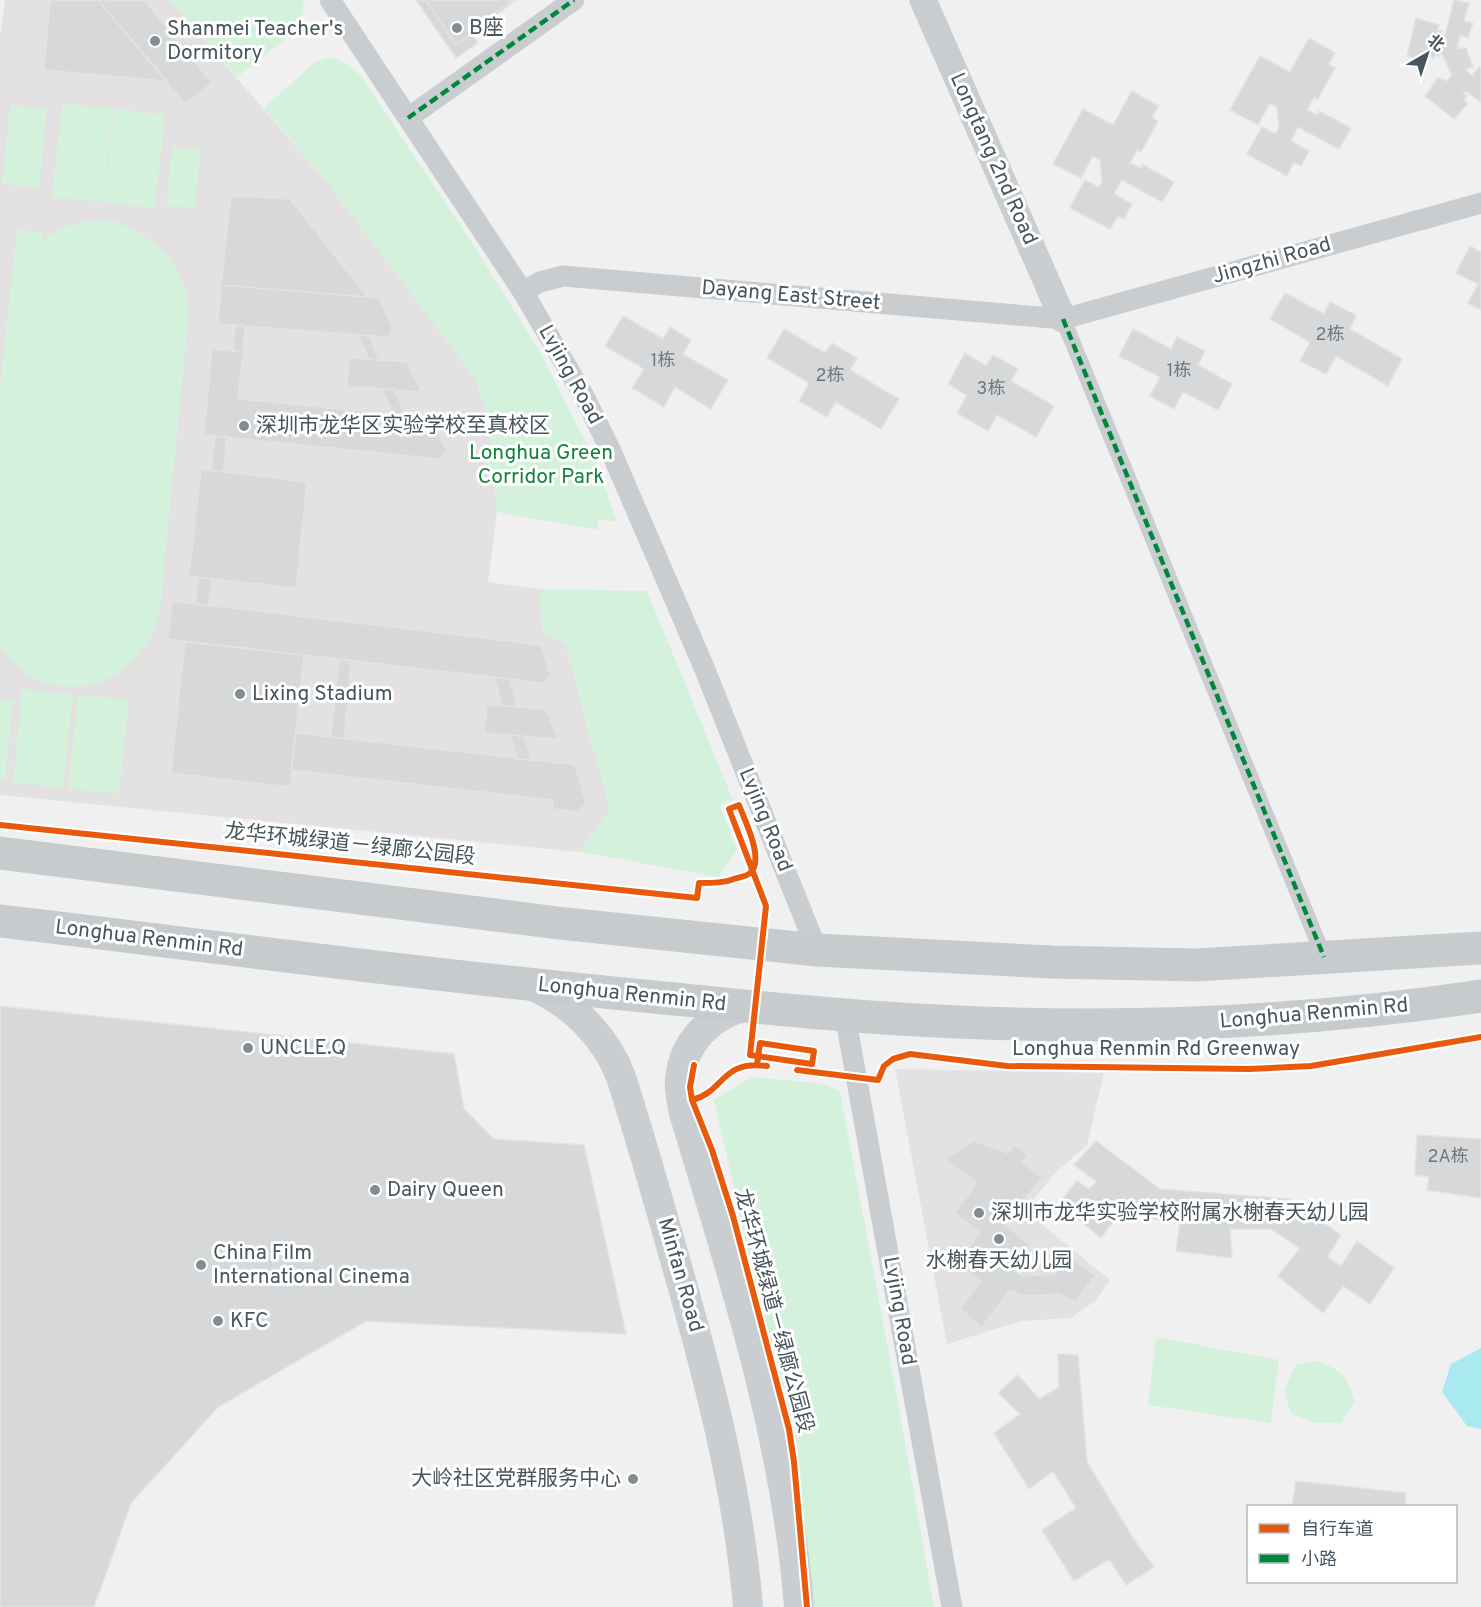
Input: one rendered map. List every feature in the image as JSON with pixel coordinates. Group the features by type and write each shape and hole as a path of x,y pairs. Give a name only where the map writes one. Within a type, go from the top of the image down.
{"main road":[{"path":"0,853 558,923 817,950 1016,961 1197,965 1481,948"},
{"name":"Longhua Renmin Rd","path":"0,921 530,985 845,1015 959,1022 1162,1025 1329,1015 1417,1006 1481,996"},
{"name":"Minfan Road","path":"530,985 561,1001 576,1012 599,1038 616,1064 621,1077 698,1338 725,1445 742,1547 748,1607"},
{"path":"748,1006 722,1014 702,1029 682,1068 681,1095 684,1113 764,1387 779,1457 799,1607"}],"street":[{"name":"Lvjing Road","path":"330,0 523,292 560,352 610,449 703,665 817,950"},
{"path":"408,118 574,0"},
{"name":"Longtang 2nd Road","path":"923,0 1063,319"},
{"name":"Jingzhi Road","path":"1063,319 1481,202"},
{"name":"Dayang East Street","path":"523,292 540,282 563,276 1063,319"},
{"path":"1063,319 1324,957"},
{"name":"Lvjing Road","path":"845,1015 952,1607"}],"shaded area":[{"name":"深圳市龙华区实验学校至真校区","path":"5,0 169,0 326,181 475,378 487,411 490,441 485,461 495,487 497,512 488,582 539,589 543,634 565,643 610,810 580,852 0,795 0,37"},
{"name":"深圳市龙华实验学校附属水榭春天幼儿园","path":"895,1069 1104,1073 1087,1145 1053,1175 1031,1203 1040,1223 1110,1280 1095,1301 1071,1318 1021,1321 947,1344"}],"green space":[{"path":"169,0 303,0 304,10 301,19 289,34 237,77"},
{"name":"Longhua Green Corridor Park","path":"326,58 349,65 360,75 474,246 539,350 597,465 617,522 598,519 598,530 497,512 495,487 485,461 490,441 487,411 475,378 326,181 264,108 315,62"},
{"path":"62,103 113,109 103,202 52,197"},
{"path":"10,105 47,109 39,188 2,184"},
{"path":"114,109 165,115 155,208 104,203"},
{"path":"172,147 201,150 195,208 166,205"},
{"path":"89,221 118,223 156,244 178,273 189,310 160,611 155,628 143,649 118,673 103,681 70,687 53,685 35,679 16,666 0,649 0,385 17,230 43,232 42,241 64,227"},
{"path":"539,589 647,591 733,800 720,805 737,850 719,877 580,852 610,810 565,643 543,635"},
{"path":"22,689 73,695 63,788 13,782"},
{"path":"78,695 129,700 119,794 68,788"},
{"path":"0,699 13,701 5,780 0,779"},
{"path":"752,1077 826,1084 840,1092 934,1607 807,1607 793,1451 714,1100"},
{"path":"1156,1337 1279,1360 1271,1423 1148,1405"},
{"path":"1319,1361 1339,1372 1347,1381 1352,1393 1355,1402 1341,1423 1313,1423 1291,1413 1284,1390 1296,1364"}],"water":[{"path":"1481,1348 1481,1429 1467,1426 1442,1392 1451,1364"}],"building":[{"path":"50,0 98,0 167,81 44,70"},
{"name":"Shanmei Teacher's Dormitory","path":"98,0 144,0 212,83 185,104"},
{"name":"B座","path":"416,0 513,0 477,25 481,31 473,36 478,43 456,58"},
{"name":"B座","path":"426,0 516,0 456,45"},
{"path":"1454,0 1469,3 1464,21 1473,23 1468,38 1460,35 1457,48 1466,48 1473,67 1465,69 1472,76 1479,67 1481,69 1481,102 1466,91 1463,94 1467,96 1464,100 1468,103 1454,119 1425,96 1438,78 1447,81 1452,75 1442,54 1435,55 1434,58 1429,56 1428,61 1407,56 1416,18 1439,25 1437,30 1442,31 1441,35 1445,36"},
{"path":"1309,38 1335,53 1329,64 1335,68 1318,99 1314,97 1307,110 1317,115 1319,111 1351,128 1339,149 1298,127 1291,141 1309,151 1301,166 1294,162 1287,176 1247,154 1262,127 1276,134 1279,127 1277,107 1270,103 1258,125 1230,110 1260,56 1290,72"},
{"path":"1132,91 1159,106 1152,117 1158,121 1141,152 1137,150 1130,163 1141,168 1142,164 1174,182 1162,202 1122,180 1114,194 1132,204 1124,219 1118,216 1110,229 1070,208 1085,180 1099,187 1102,181 1100,160 1093,156 1081,178 1053,164 1083,109 1113,125"},
{"path":"231,196 290,199 367,297 221,285"},
{"path":"1470,246 1481,252 1481,310 1468,303 1478,284 1456,273"},
{"path":"221,285 379,298 392,328 388,337 218,324"},
{"path":"1285,293 1324,314 1330,302 1356,315 1350,329 1402,359 1388,386 1336,356 1326,374 1300,361 1310,342 1270,319"},
{"path":"623,316 663,339 670,327 691,340 683,354 728,380 711,409 675,387 664,407 632,388 644,369 605,346"},
{"path":"235,325 245,326 243,352 233,351"},
{"path":"784,329 825,353 832,343 857,358 850,370 899,399 881,429 836,402 827,417 799,401 809,383 767,358"},
{"path":"1133,329 1171,349 1177,337 1205,351 1198,365 1232,384 1218,410 1183,392 1174,409 1150,396 1160,377 1119,356"},
{"path":"358,335 369,336 379,360 369,359"},
{"path":"212,349 243,352 238,399 432,418 446,451 440,459 204,435"},
{"path":"965,353 986,366 993,355 1018,369 1011,381 1054,406 1036,437 997,415 988,431 957,413 967,395 948,384"},
{"path":"349,358 407,362 421,392 347,386"},
{"path":"382,388 394,389 406,416 394,414"},
{"path":"215,436 227,437 223,472 211,471"},
{"path":"201,469 307,482 296,588 189,576"},
{"path":"199,577 212,579 208,606 195,604"},
{"path":"172,601 541,645 550,675 544,683 168,639"},
{"name":"Lixing Stadium","path":"185,642 304,655 290,787 171,773"},
{"path":"339,660 351,661 344,739 331,737"},
{"path":"494,678 510,679 517,707 503,706"},
{"path":"487,705 545,709 559,739 484,733"},
{"path":"296,733 575,765 586,803 579,812 553,809 553,800 291,770"},
{"path":"510,735 524,736 531,760 518,759"},
{"path":"0,1006 454,1054 464,1109 494,1139 584,1145 626,1334 366,1321 218,1407 131,1503 94,1607 0,1607"},
{"path":"1417,1135 1481,1139 1481,1198 1427,1190 1429,1177 1415,1175"},
{"name":"水榭春天幼儿园","path":"974,1141 1008,1153 1014,1144 1028,1155 1022,1162 1042,1178 1004,1224 1030,1245 1012,1268 1022,1276 1054,1274 1068,1255 1095,1276 1075,1302 1059,1294 1024,1296 1010,1290 982,1327 960,1308 981,1282 957,1263 980,1233 955,1213 977,1183 945,1159"},
{"path":"1096,1141 1160,1189 1289,1199 1341,1235 1327,1257 1341,1266 1357,1241 1394,1268 1370,1304 1343,1286 1323,1313 1278,1276 1300,1248 1271,1229 1230,1229 1232,1258 1176,1251 1180,1222 1118,1215 1101,1238 1059,1203 1077,1181 1089,1189 1097,1182 1074,1165"},
{"path":"1058,1354 1078,1355 1087,1462 1133,1538 1154,1567 1126,1585 1109,1559 1074,1581 1042,1530 1076,1508 1053,1471 1029,1489 994,1433 1020,1414 998,1393 1018,1375 1039,1399 1059,1387"},
{"path":"1296,1481 1406,1493 1405,1505 1292,1505"}],"marked path":[{"path":"408,118 574,0"},
{"path":"1063,319 1324,957"}],"cycle path":[{"name":"龙华环城绿道－绿廊公园段","path":"0,825 697,898 699,883 732,880 747,875 750,873 754,867 755,850 739,805 729,809 766,906 750,1055 812,1064 814,1051 760,1043 757,1065"},
{"name":"Longhua Renmin Rd Greenway","path":"797,1070 878,1080 884,1066 893,1059 910,1054 1007,1066 1249,1069 1311,1066 1481,1037"},
{"name":"龙华环城绿道－绿廊公园段","path":"694,1065 690,1087 692,1100 712,1150 733,1216 789,1429 807,1607"},
{"path":"692,1100 703,1096 725,1077 740,1068 752,1065 767,1066"}],"place":[{"name":"B座","path":"457,28"},
{"name":"Shanmei Teacher's Dormitory","path":"155,41"},
{"name":"深圳市龙华区实验学校至真校区","path":"244,426"},
{"name":"Lixing Stadium","path":"240,694"},
{"name":"UNCLE.Q","path":"248,1048"},
{"name":"Dairy Queen","path":"375,1190"},
{"name":"深圳市龙华实验学校附属水榭春天幼儿园","path":"979,1213"},
{"name":"水榭春天幼儿园","path":"999,1239"},
{"name":"China Film International Cinema","path":"201,1265"},
{"name":"KFC","path":"218,1321"},
{"name":"大岭社区党群服务中心","path":"633,1479"}]}
